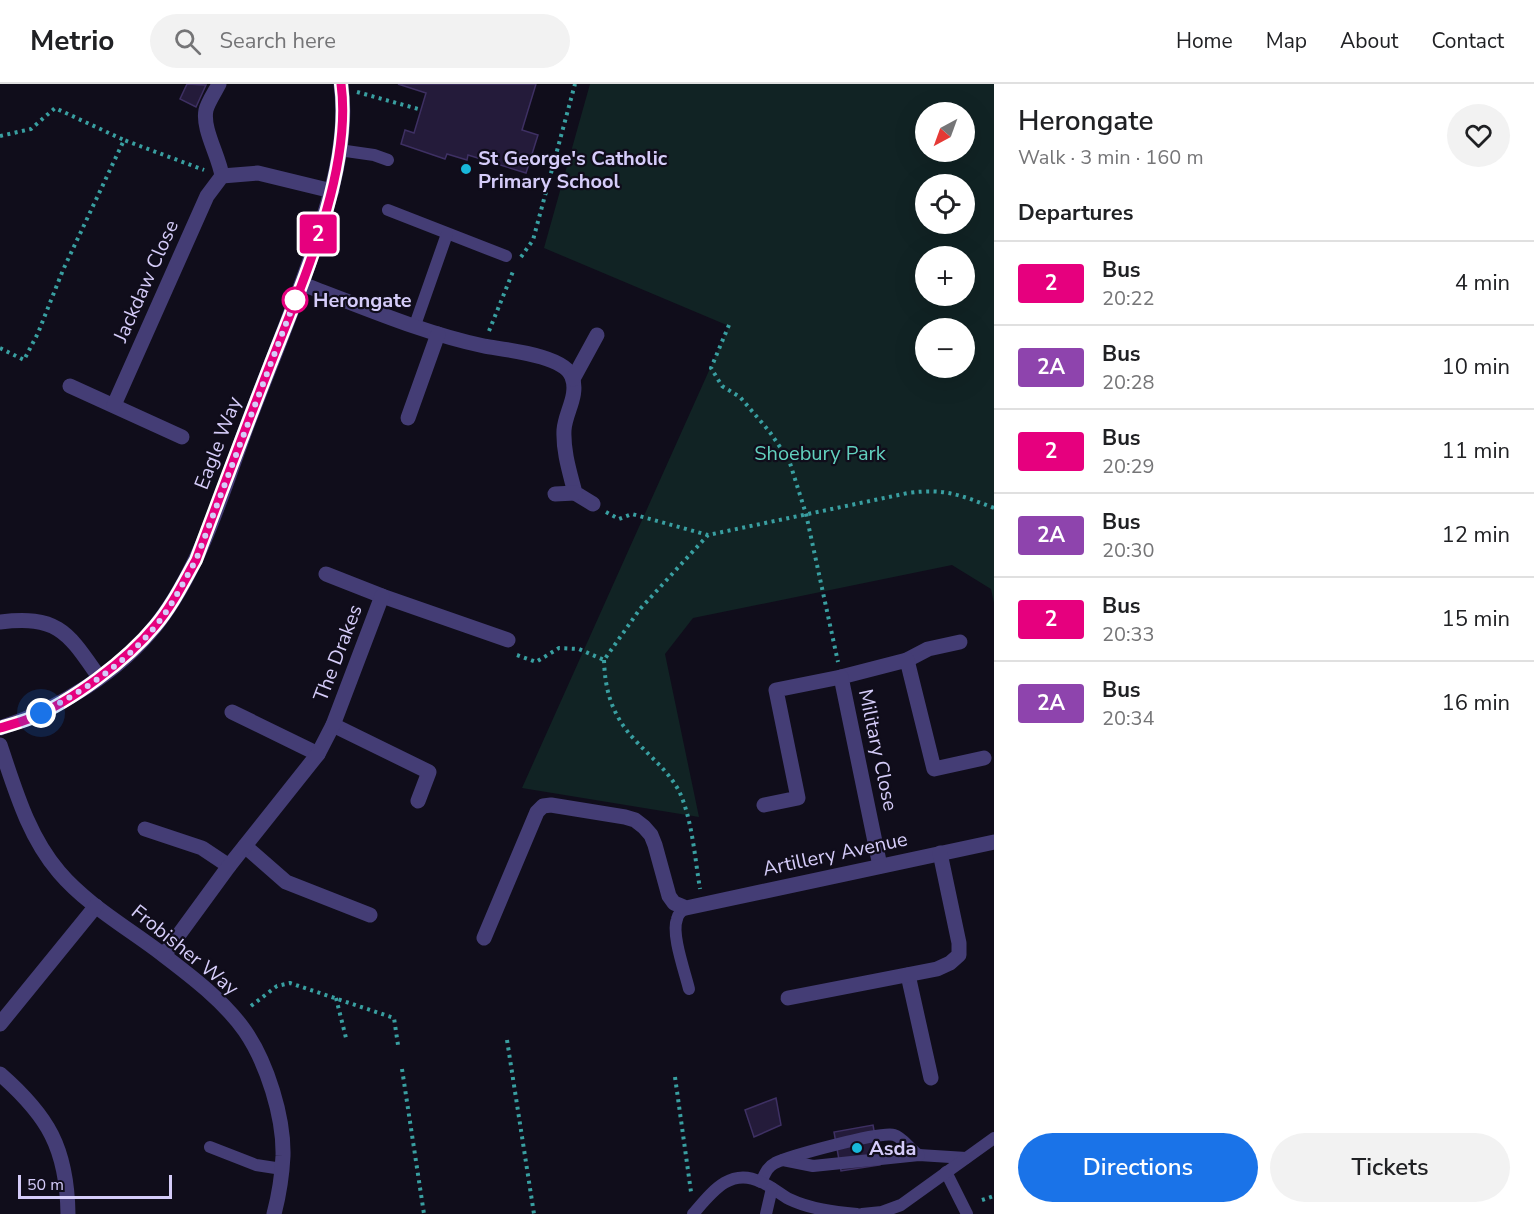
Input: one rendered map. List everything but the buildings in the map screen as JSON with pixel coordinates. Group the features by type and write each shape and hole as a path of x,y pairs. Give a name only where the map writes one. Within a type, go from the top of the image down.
{"street":[{"path":"219,84 206,109 206,123 222,176 258,173 332,191"},
{"name":"Eagle Way","path":"0,728 52,708 127,656 155,627 179,592 196,560 302,284 332,191 343,107 341,87"},
{"name":"Jackdaw Close","path":"114,405 207,196 222,176"},
{"path":"302,284 438,334 550,360 569,370 573,379 573,395 564,429 566,460 575,493"},
{"path":"408,418 438,334"},
{"path":"573,379 597,335"},
{"path":"70,386 182,437"},
{"path":"555,494 575,493 593,504"},
{"name":"The Drakes","path":"326,574 508,640"},
{"name":"The Drakes","path":"164,955 245,846 318,754 333,725 382,596"},
{"path":"0,622 25,619 54,626 67,634 99,677"},
{"name":"Military Close","path":"764,805 798,798 776,690 841,677 907,660 928,649 960,642"},
{"path":"907,660 934,769 984,758"},
{"name":"Military Close","path":"841,677 880,866"},
{"path":"232,712 318,754"},
{"name":"The Drakes","path":"333,725 429,772 418,801"},
{"name":"Frobisher Way","path":"0,745 31,831 59,873 96,906 164,955 207,990 246,1033 261,1061 273,1092 283,1153 280,1190 274,1214"},
{"path":"484,938 537,812 543,806 551,805 635,820 651,835 669,896 674,903 686,908"},
{"path":"145,829 202,848 230,866"},
{"name":"Artillery Avenue","path":"686,908 994,842"},
{"path":"245,846 286,882 370,915"},
{"path":"788,998 938,969 959,955 959,943 940,853"},
{"path":"0,1024 96,906"},
{"path":"908,975 931,1078"},
{"path":"0,1074 29,1100 51,1132 63,1165 68,1192 68,1214"}],"lane":[{"path":"339,150 374,154 388,160"},
{"path":"388,210 506,256"},
{"path":"415,325 447,234"},
{"path":"686,908 680,912 675,930 689,989"},
{"path":"766,1214 767,1170 783,1160 825,1146 892,1134 902,1139 919,1155"},
{"path":"862,1214 876,1213 901,1205 994,1138"},
{"path":"210,1147 255,1165 282,1169"},
{"path":"783,1160 813,1166 919,1155 966,1158"},
{"path":"946,1172 967,1214"},
{"path":"693,1214 712,1191 731,1178 751,1178 808,1206 857,1214"}],"path":[{"path":"358,84 359,105"},
{"path":"482,345 516,264 533,240 575,84"},
{"path":"341,87 422,110"},
{"path":"0,136 31,129 55,108 124,140 222,176"},
{"path":"0,348 24,360 124,140"},
{"path":"729,325 711,368 722,386 740,397 770,430 789,460 806,514 841,677"},
{"path":"593,504 620,519 632,514 708,535 932,490 958,494 994,508"},
{"path":"703,904 688,820 680,792 665,769 633,739 616,716 604,683 604,660 640,609 708,535"},
{"path":"508,640 504,650 536,662 559,648 579,649 604,660"},
{"path":"250,1006 277,986 290,982 394,1017 398,1045"},
{"path":"336,998 346,1038"},
{"path":"507,1040 534,1214"},
{"path":"402,1069 424,1214"},
{"path":"675,1077 691,1192"},
{"path":"982,1200 994,1196"}],"green space":[{"name":"Shoebury Park","path":"590,84 994,84 994,603 991,589 952,565 693,618 665,654 699,817 522,788 729,326 544,248"}],"bus line":[{"name":"2","path":"0,728 52,708 127,656 166,612 196,560 302,284 322,225 332,191 339,150 343,107 341,84"}],"place":[{"name":"St George's Catholic Primary School","path":"466,169"},
{"name":"Herongate","path":"295,300"},
{"name":"Asda","path":"857,1148"}],"route":[{"path":"41,713 99,677 127,656 155,627 179,592 196,560 295,300"}]}
